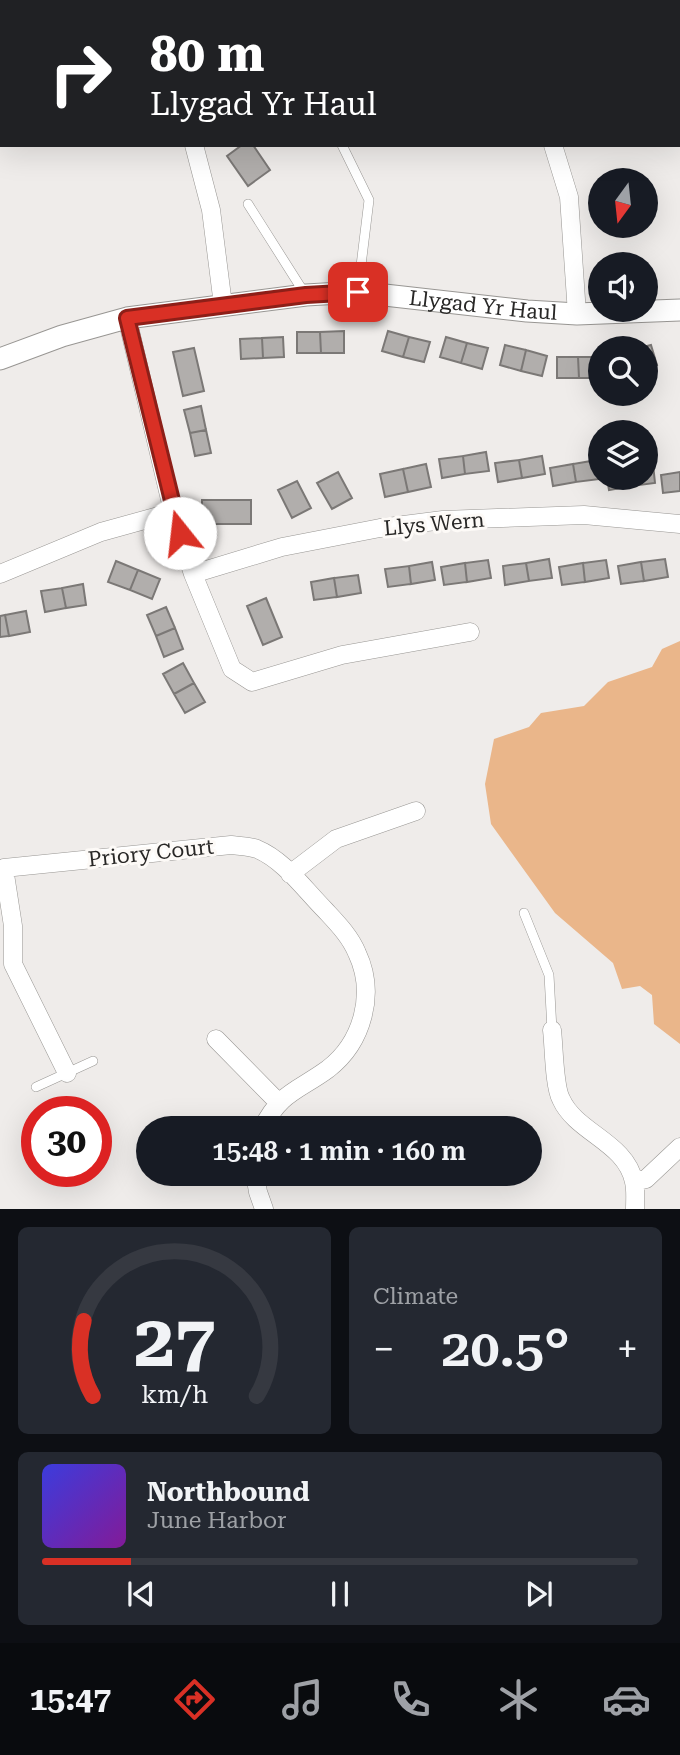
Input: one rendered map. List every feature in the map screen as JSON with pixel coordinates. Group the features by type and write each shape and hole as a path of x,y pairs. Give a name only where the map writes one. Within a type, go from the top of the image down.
{"street":[{"path":"195,147 211,210 223,305"},
{"path":"554,147 569,197 577,314"},
{"name":"Llygad Yr Haul","path":"0,359 62,336 127,318 306,295 358,292 577,314 680,310"},
{"path":"127,318 173,512 193,574 232,669 252,682 342,655 470,632"},
{"path":"0,574 102,533 173,512"},
{"name":"Llys Wern","path":"193,574 282,547 380,528 443,520 584,515 680,524"},
{"path":"290,874 336,839 416,811"},
{"name":"Priory Court","path":"2,869 231,845 267,854 290,874 350,940 363,968 366,1000 358,1032 339,1059 278,1102 270,1116"},
{"path":"2,869 13,926 13,964 67,1073"},
{"path":"552,1030 560,1098 572,1116 611,1146 628,1167 634,1182 635,1209"},
{"path":"216,1039 278,1102"},
{"path":"634,1182 646,1178 680,1147"},
{"path":"257,1186 264,1209"}],"lane":[{"path":"342,147 369,201 358,292"},
{"path":"248,204 306,295"},
{"path":"524,913 549,975 552,1030"},
{"path":"36,1087 93,1061"}],"shaded area":[{"path":"680,641 680,1044 654,1024 652,995 640,986 622,989 613,963 555,913 491,824 485,784 494,739 529,727 541,713 584,706 608,682 652,667 662,649"}],"building":[{"path":"239,147 254,147 270,170 248,186 227,156"},
{"path":"344,331 344,353 321,353 320,332"},
{"path":"388,331 409,337 403,357 382,351"},
{"path":"297,332 320,332 321,353 297,353"},
{"path":"283,337 284,357 263,358 262,338"},
{"path":"409,337 430,342 424,362 403,357"},
{"path":"446,337 467,343 461,363 440,357"},
{"path":"262,338 263,358 241,359 240,339"},
{"path":"467,343 488,348 482,369 461,363"},
{"path":"505,345 526,350 521,371 500,365"},
{"path":"194,348 204,391 183,396 173,352"},
{"path":"526,350 547,356 542,376 521,371"},
{"path":"557,357 578,357 579,378 557,378"},
{"path":"578,357 588,357 588,378 579,378"},
{"path":"201,406 206,430 190,433 184,410"},
{"path":"206,430 211,453 195,456 190,433"},
{"path":"486,452 489,471 465,474 463,456"},
{"path":"463,456 465,474 442,478 439,459"},
{"path":"542,456 545,474 522,478 519,460"},
{"path":"519,460 522,478 498,482 495,463"},
{"path":"588,462 588,480 576,482 573,464"},
{"path":"426,464 431,487 408,492 403,469"},
{"path":"573,464 576,482 553,486 550,468"},
{"path":"403,469 408,492 385,497 380,474"},
{"path":"338,472 352,498 332,509 317,483"},
{"path":"680,472 680,491 663,493 661,475"},
{"path":"297,481 311,508 292,518 278,490"},
{"path":"202,500 251,500 251,524 202,524"},
{"path":"549,559 552,578 529,581 526,563"},
{"path":"665,559 668,577 644,581 641,562"},
{"path":"488,560 491,578 467,582 465,563"},
{"path":"606,560 609,578 585,582 583,563"},
{"path":"116,561 138,570 130,590 108,582"},
{"path":"432,562 435,580 411,584 409,566"},
{"path":"641,562 644,581 621,584 618,566"},
{"path":"465,563 467,582 444,585 441,567"},
{"path":"526,563 529,581 505,585 503,566"},
{"path":"583,563 585,582 562,585 559,567"},
{"path":"409,566 411,584 388,587 385,569"},
{"path":"138,570 160,579 152,599 130,590"},
{"path":"358,575 361,593 337,597 334,578"},
{"path":"334,578 337,597 314,600 311,582"},
{"path":"83,584 86,605 66,608 62,588"},
{"path":"62,588 66,608 45,612 41,591"},
{"path":"266,598 282,637 263,645 247,606"},
{"path":"166,607 175,628 156,636 147,615"},
{"path":"26,611 30,632 9,636 5,615"},
{"path":"5,615 9,636 0,637 0,616"},
{"path":"175,628 183,649 164,657 156,636"},
{"path":"183,663 194,683 174,694 163,674"},
{"path":"194,683 205,702 185,713 174,694"}],"route":[{"path":"180,533 127,318 306,295 358,292"}]}
